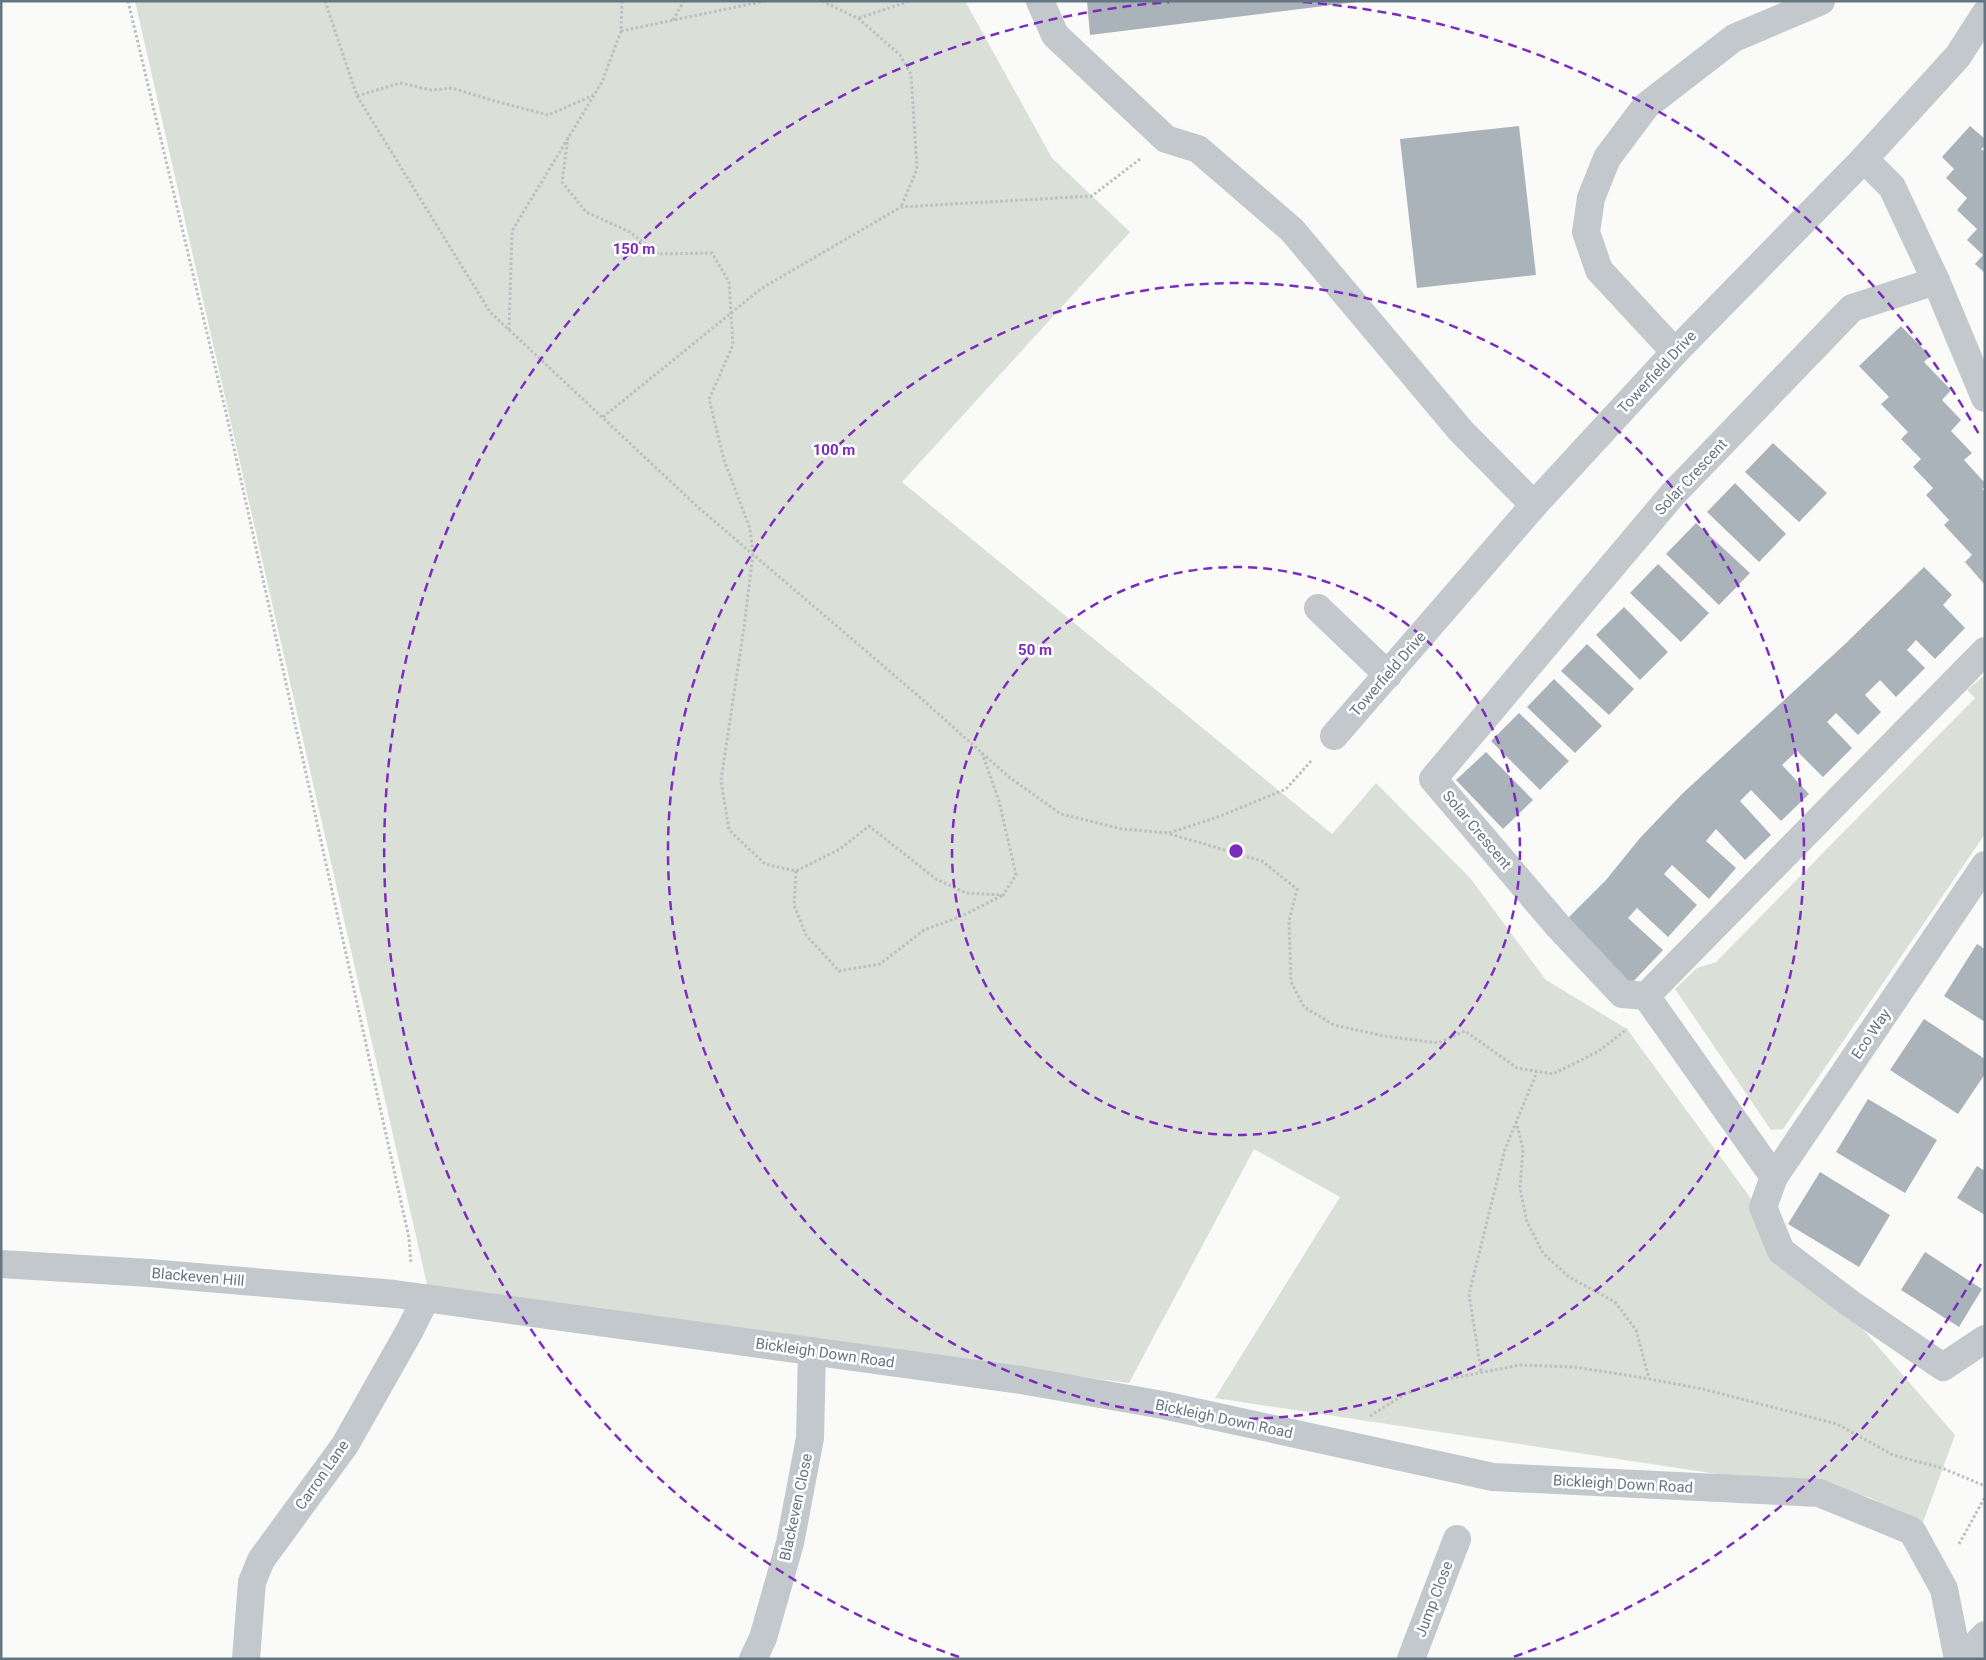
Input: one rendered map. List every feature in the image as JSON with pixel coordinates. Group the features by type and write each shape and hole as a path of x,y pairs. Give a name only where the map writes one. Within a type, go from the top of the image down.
{"street":[{"path":"1040,1 1055,35 1166,139 1198,149 1292,230 1461,431 1534,505"},
{"path":"1674,352 1599,270 1586,232 1590,198 1608,158 1646,106 1734,38 1821,1"},
{"name":"Towerfield Drive","path":"1334,736 1534,505 1674,352 1864,158 1958,56 1985,14"},
{"path":"1864,158 1892,187 1936,281 1985,398"},
{"name":"Solar Crescent","path":"1646,996 1622,994 1558,926 1433,779 1672,495 1852,308 1936,281"},
{"path":"1318,608 1388,675"},
{"path":"1774,1177 1646,996 1985,651"},
{"name":"Eco Way","path":"1985,865 1774,1177 1763,1206 1781,1251 1851,1304 1943,1366 1985,1339"},
{"name":"Blackeven Hill","path":"1,1264 149,1273 412,1296"},
{"name":"Bickleigh Down Road","path":"412,1296 1021,1380 1162,1405 1493,1477 1818,1493 1912,1531 1944,1589 1958,1659"},
{"name":"Carron Lane","path":"246,1659 252,1582 261,1560 345,1446 410,1330 412,1296"},
{"name":"Blackeven Close","path":"753,1659 763,1638 790,1543 805,1467 810,1438 812,1351"},
{"name":"Jump Close","path":"1411,1659 1457,1538"},
{"path":"1962,1659 1985,1635"}],"path":[{"path":"128,1 227,417 409,1238 412,1296"},
{"path":"324,1 356,96 490,312 700,509 915,693 1009,777 1061,814 1122,829 1169,833 1262,861 1297,889 1289,921 1291,982 1304,1007 1334,1025 1384,1036 1438,1043 1465,1031 1517,1068 1553,1074 1599,1051 1627,1029 1646,996"},
{"path":"509,330 512,231 602,82 621,31 622,1"},
{"path":"672,20 684,1"},
{"path":"621,31 765,1"},
{"path":"822,1 858,18 900,55 911,74 917,169 901,207"},
{"path":"858,18 910,1"},
{"path":"356,96 400,83 431,90 452,88 548,114 594,95"},
{"path":"568,137 562,182 586,212 630,232 658,254 712,253 729,282 733,345 709,399 724,460 750,528 753,554 721,780 729,830 765,864 796,870 840,849 869,826 936,878 966,893 1003,895"},
{"path":"603,417 762,288 901,207 1092,196 1166,139"},
{"path":"1169,833 1218,817 1286,789 1334,736"},
{"path":"796,870 794,905 806,935 840,971 880,964 924,930 962,916 1003,895 1016,875 999,801 981,753"},
{"path":"1481,1371 1469,1294 1505,1149 1537,1072"},
{"path":"1516,1121 1523,1149 1520,1188 1527,1222 1535,1238 1543,1253 1569,1277 1615,1302 1636,1330 1649,1378"},
{"path":"1339,1444 1363,1420 1404,1394 1438,1381 1481,1371 1520,1365 1573,1367 1649,1378 1703,1389 1837,1424 1893,1455 1942,1468 1985,1486"},
{"path":"1958,1545 1985,1496"}],"shaded area":[{"path":"135,1 965,1 1052,158 1130,232 902,482 1332,834 1376,783 1470,878 1546,980 1627,1029 1760,1211 1955,1435 1922,1525 1869,1497 1215,1398 1340,1197 1254,1149 1129,1383 428,1289"},
{"path":"1985,675 1985,834 1783,1129 1771,1130 1675,989 1697,968 1716,962 1975,698 1967,690"}],"building":[{"path":"1087,1 1356,1 1356,2 1090,35"},
{"path":"1519,126 1536,275 1417,288 1400,139"},
{"path":"1970,126 1985,139 1985,146 1981,149 1985,152 1985,273 1975,264 1983,255 1967,240 1977,229 1957,210 1967,198 1946,178 1954,169 1942,157"},
{"path":"1901,326 1930,356 1924,362 1951,390 1942,400 1961,420 1951,431 1972,453 1964,460 1985,483 1982,489 1985,492 1985,585 1965,562 1972,555 1944,525 1949,520 1926,495 1933,488 1913,467 1921,459 1901,439 1908,432 1881,404 1889,397 1859,366"},
{"path":"1773,443 1827,493 1799,522 1745,472"},
{"path":"1735,483 1786,534 1759,562 1707,512"},
{"path":"1696,523 1750,573 1719,605 1666,554"},
{"path":"1658,564 1709,613 1681,642 1630,593"},
{"path":"1924,567 1952,595 1943,605 1965,628 1935,659 1916,640 1907,650 1925,668 1896,697 1880,680 1865,695 1881,712 1858,735 1836,713 1827,722 1852,748 1823,777 1797,751 1782,765 1809,794 1781,821 1751,790 1740,801 1771,835 1745,860 1716,829 1706,841 1736,868 1709,899 1672,865 1664,874 1697,905 1668,937 1637,908 1628,918 1663,950 1629,986 1563,923 1606,880 1640,838 1683,793 1844,645"},
{"path":"1624,607 1668,652 1640,680 1596,635"},
{"path":"1587,644 1634,689 1609,715 1561,671"},
{"path":"1554,679 1602,726 1575,753 1527,707"},
{"path":"1519,713 1569,761 1540,790 1491,741"},
{"path":"1486,752 1533,800 1503,829 1456,780"},
{"path":"1977,944 1985,949 1985,1022 1944,996"},
{"path":"1924,1019 1985,1059 1985,1074 1958,1114 1890,1070"},
{"path":"1868,1099 1937,1140 1905,1193 1836,1152"},
{"path":"1977,1166 1985,1171 1985,1215 1957,1198"},
{"path":"1820,1172 1890,1215 1859,1267 1788,1224"},
{"path":"1925,1252 1982,1289 1959,1327 1901,1290"}]}
